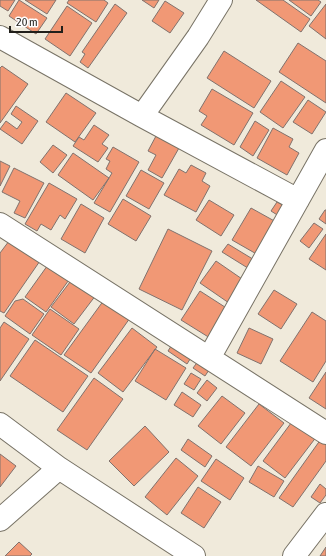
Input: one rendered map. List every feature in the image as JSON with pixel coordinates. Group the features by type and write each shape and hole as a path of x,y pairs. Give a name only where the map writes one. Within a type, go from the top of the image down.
{"street":[{"path":"142,116 198,37 221,0"},
{"path":"0,37 298,200"},
{"path":"209,358 326,150"},
{"path":"0,224 326,433"},
{"path":"0,424 59,468 194,556"},
{"path":"0,520 59,468"},
{"path":"294,556 326,514"}],"building":[{"path":"0,0 15,0 8,11 0,6"},
{"path":"19,0 47,18 36,34 9,16"},
{"path":"25,0 56,0 47,14"},
{"path":"69,0 104,0 108,3 96,22 67,3"},
{"path":"142,0 159,0 154,8"},
{"path":"256,0 283,0 310,19 301,32"},
{"path":"289,0 318,0 321,2 311,16"},
{"path":"165,1 184,13 170,33 152,21"},
{"path":"115,4 127,13 88,68 80,62 85,54 82,52"},
{"path":"326,4 326,39 309,26"},
{"path":"67,6 92,23 70,56 45,39"},
{"path":"298,43 326,61 326,103 279,72"},
{"path":"224,51 271,81 254,108 207,78"},
{"path":"2,66 28,84 0,123 0,68"},
{"path":"281,81 305,97 283,128 260,112"},
{"path":"212,89 253,113 234,145 201,125 207,116 199,111"},
{"path":"66,93 96,113 75,142 46,122"},
{"path":"308,100 326,112 312,134 293,122"},
{"path":"16,106 38,121 22,144 0,129 6,121 17,129 22,122 11,114"},
{"path":"255,121 269,130 253,156 240,147"},
{"path":"94,125 109,135 102,144 108,148 98,162 73,146 79,137 84,140"},
{"path":"273,128 293,139 289,147 299,153 287,175 257,158"},
{"path":"156,136 179,148 162,178 148,170 156,155 148,151"},
{"path":"53,145 67,155 53,173 40,162"},
{"path":"113,147 139,162 110,212 94,203 112,173 106,169 110,161 106,159"},
{"path":"73,153 109,178 93,200 58,175"},
{"path":"0,161 10,166 0,186"},
{"path":"191,165 206,173 202,181 210,186 196,212 164,195 179,169 186,173"},
{"path":"14,168 44,183 25,218 14,213 20,201 2,192"},
{"path":"141,170 164,183 149,209 126,196"},
{"path":"49,183 77,199 65,219 60,215 51,230 41,224 37,231 25,224"},
{"path":"123,199 151,216 136,241 108,224"},
{"path":"209,200 234,215 221,236 196,220"},
{"path":"277,202 288,208 282,218 271,211"},
{"path":"81,204 104,218 85,253 61,239"},
{"path":"251,208 278,223 260,256 232,240"},
{"path":"326,210 326,224 319,219"},
{"path":"314,223 323,229 309,248 300,241"},
{"path":"168,229 212,251 182,310 139,289"},
{"path":"326,234 326,270 309,259"},
{"path":"12,237 42,258 4,313 0,311 0,253"},
{"path":"228,244 256,261 251,270 222,252"},
{"path":"216,261 245,281 229,303 200,283"},
{"path":"50,262 71,277 46,312 25,297"},
{"path":"73,278 96,295 74,324 51,307"},
{"path":"274,290 297,304 281,329 258,314"},
{"path":"200,291 228,309 210,338 181,320"},
{"path":"23,299 44,314 30,334 5,316 15,301"},
{"path":"104,300 130,318 91,373 64,355"},
{"path":"50,309 79,329 61,355 32,335"},
{"path":"312,312 326,321 326,361 313,382 280,361"},
{"path":"4,322 29,339 0,381 0,328"},
{"path":"132,328 157,347 123,392 98,373"},
{"path":"249,328 273,339 261,364 237,353"},
{"path":"35,340 88,376 63,412 10,376"},
{"path":"173,343 192,356 187,364 168,351"},
{"path":"155,349 186,368 166,400 135,381"},
{"path":"199,360 211,367 205,376 193,368"},
{"path":"326,372 326,409 309,398"},
{"path":"191,373 201,379 194,390 184,384"},
{"path":"94,378 123,399 87,450 57,430"},
{"path":"207,380 217,388 207,401 197,393"},
{"path":"182,392 201,405 193,417 174,405"},
{"path":"222,396 245,413 221,444 198,426"},
{"path":"259,404 284,423 251,466 226,447"},
{"path":"294,419 317,436 285,478 263,461"},
{"path":"145,426 169,452 134,486 109,461"},
{"path":"188,439 212,456 205,467 181,450"},
{"path":"321,439 326,442 326,461 293,507 279,498"},
{"path":"0,454 16,466 0,487"},
{"path":"176,458 198,476 167,515 145,497"},
{"path":"216,459 244,478 230,500 201,481"},
{"path":"258,466 284,481 274,497 249,482"},
{"path":"320,484 326,489 326,495 320,503 311,497"},
{"path":"198,487 221,502 204,528 181,513"},
{"path":"19,542 32,554 30,556 5,556"},
{"path":"326,547 326,556 320,556"}]}
